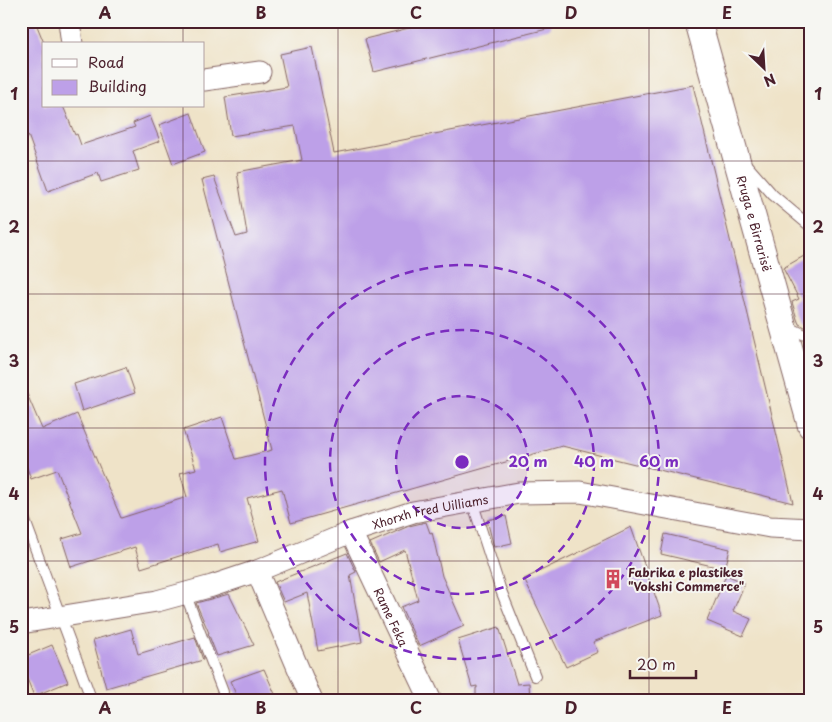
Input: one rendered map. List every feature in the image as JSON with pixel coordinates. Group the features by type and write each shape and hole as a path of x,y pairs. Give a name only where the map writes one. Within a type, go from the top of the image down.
{"street":[{"path":"69,21 72,42"},
{"name":"Rruga e Birrarisë","path":"698,21 811,426"},
{"path":"205,80 260,72"},
{"name":"Xhorxh Fred Uilliams","path":"21,623 157,601 257,571 351,532 413,512 519,493 580,492 770,527 811,529"},
{"name":"Rame Feka","path":"351,532 431,701"},
{"path":"257,571 312,701"}],"lane":[{"path":"733,148 773,195 811,227"},
{"path":"782,323 811,338"},
{"path":"472,501 500,588 535,676"},
{"path":"21,510 92,701"},
{"path":"185,593 223,692"}],"building":[{"path":"21,21 35,21 44,42 42,42 42,108 64,108 81,145 135,127 133,123 150,116 160,141 133,151 139,170 101,182 98,173 48,191 28,135 21,137"},
{"path":"437,21 550,21 551,28 374,72 365,39"},
{"path":"312,47 334,153 693,85 793,503 562,446 291,523 282,489 247,498 259,541 220,552 218,544 141,568 135,547 71,567 62,539 82,533 57,470 31,479 21,451 21,380 42,429 77,414 121,518 187,497 180,473 196,469 183,430 222,417 236,459 272,450 202,180 214,177 236,237 247,234 237,172 302,160 295,126 231,136 225,97 287,87 280,54"},
{"path":"191,113 205,152 173,164 159,125"},
{"path":"804,256 811,269 811,330 799,324 792,302 799,299 783,268"},
{"path":"126,367 135,393 82,411 74,384"},
{"path":"506,516 512,543 494,547 487,520"},
{"path":"426,522 430,533 432,532 442,576 464,626 419,646 401,607 418,600 405,550 379,562 370,543 409,526"},
{"path":"631,527 662,615 593,642 598,652 566,667 524,579"},
{"path":"665,534 730,549 725,569 661,554"},
{"path":"347,553 356,572 350,575 362,642 318,651 307,593 284,602 275,582"},
{"path":"726,575 745,583 733,611 751,619 743,636 707,621"},
{"path":"229,594 254,645 217,656 196,603"},
{"path":"499,627 517,684 529,683 530,701 476,701 477,686 472,687 458,640"},
{"path":"131,629 138,654 195,637 203,660 106,688 93,640"},
{"path":"52,645 68,682 34,696 21,664 21,658"},
{"path":"264,669 278,701 239,701 230,681"}],"place":[{"name":"Fabrika e plastikes \"Vokshi Commerce\"","path":"613,579"}]}
